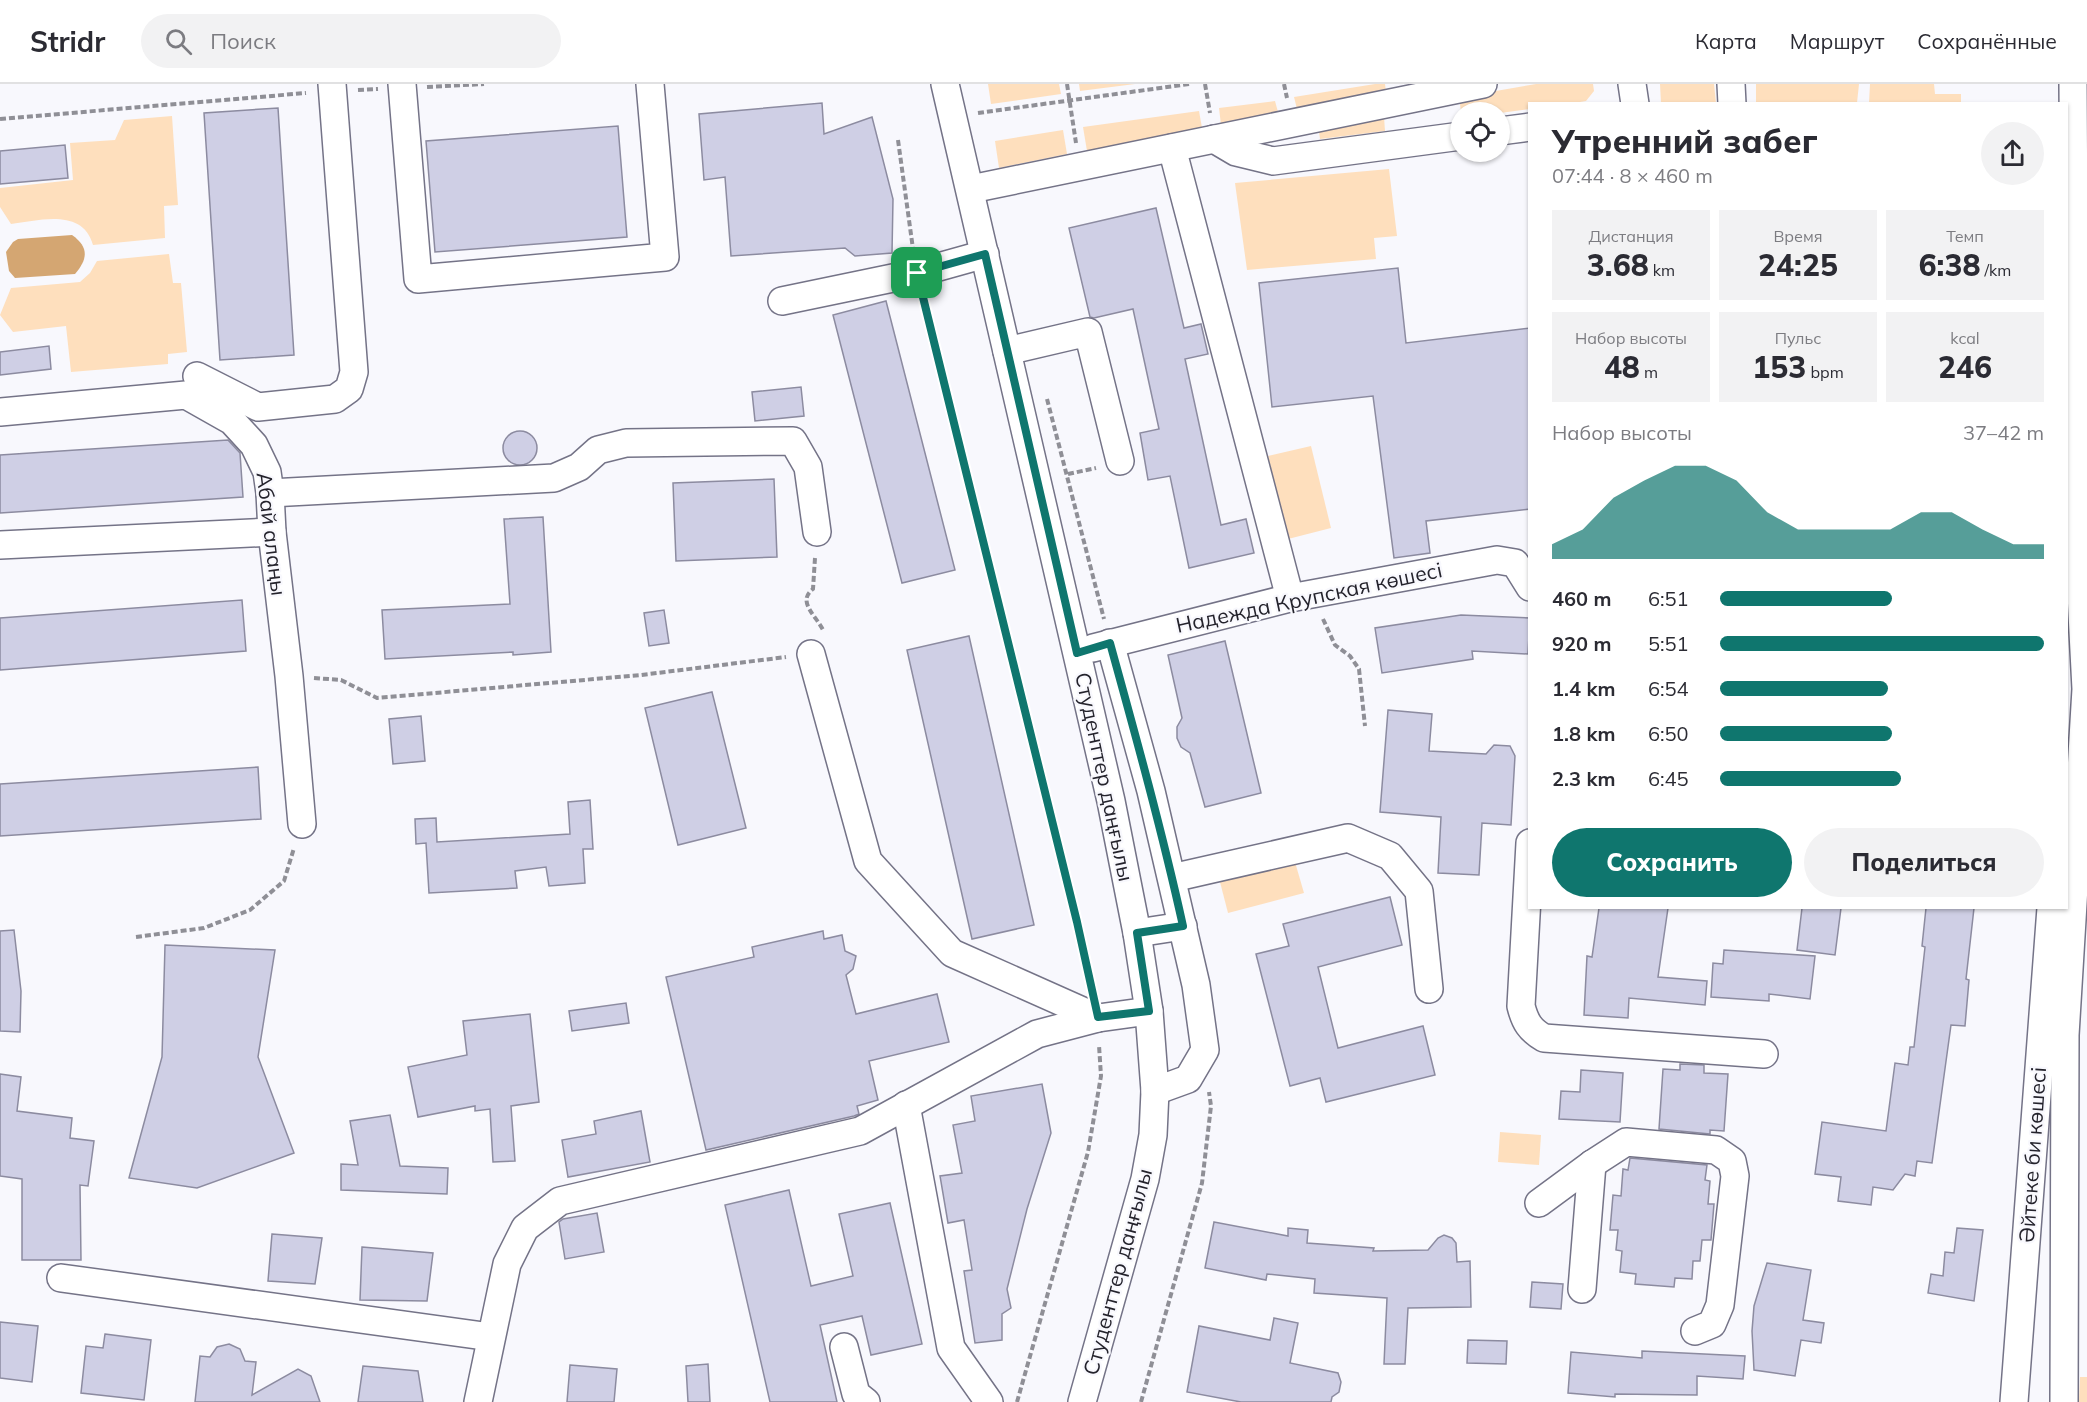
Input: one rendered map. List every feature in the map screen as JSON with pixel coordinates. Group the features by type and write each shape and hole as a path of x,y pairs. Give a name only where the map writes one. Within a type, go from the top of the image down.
{"street":[{"path":"402,86 418,279 665,257 650,84"},
{"name":"Студенттер даңғылы","path":"945,84 1111,801 1137,933 1149,1011 1155,1091 1153,1135 1145,1179 1082,1402"},
{"path":"971,189 1483,84"},
{"path":"1632,84 1635,102"},
{"path":"1731,84 1732,102"},
{"path":"2056,84 2056,102"},
{"path":"2064,1402 2065,1035 2086,689 2076,498 2073,84"},
{"path":"197,376 258,407 335,399 349,389 354,372 332,88"},
{"path":"1416,98 1424,141"},
{"path":"1510,130 1528,127"},
{"path":"1214,139 1236,152 1273,161 1450,137"},
{"path":"1172,148 1301,595"},
{"path":"782,301 917,273 985,254"},
{"path":"1007,351 1088,332 1120,461"},
{"name":"Абай алаңы","path":"0,412 186,394 232,421 254,445 267,472 270,493 302,824"},
{"path":"270,493 554,478 579,467 598,450 626,443 793,441 808,467 817,532"},
{"path":"0,545 272,532"},
{"name":"Надежда Крупская көшесі","path":"1077,653 1301,595 1497,560 1522,558 1528,580"},
{"path":"1110,643 1151,791 1172,878 1196,985 1205,1050 1188,1079 1155,1091"},
{"path":"811,654 868,861 952,953 1098,1017"},
{"path":"1111,801 1151,791"},
{"path":"1172,878 1348,838 1390,856 1419,891 1430,989"},
{"path":"1528,879 1521,1006 1524,1021 1534,1032 1544,1038 1764,1054"},
{"name":"Әйтеке би көшесі","path":"2014,1402 2051,909"},
{"path":"1137,933 1183,926"},
{"path":"478,1402 507,1264 525,1228 560,1202 860,1131 1037,1034 1098,1017 1149,1011"},
{"path":"906,1105 951,1348 988,1402"},
{"path":"1539,1203 1626,1142 1716,1150 1732,1161 1735,1176 1720,1305 1712,1324 1695,1331"},
{"path":"1582,1289 1592,1164"},
{"path":"61,1278 491,1337"},
{"path":"844,1347 856,1394 866,1402"}],"path":[{"path":"0,119 332,88 484,84"},
{"path":"1067,84 1080,167"},
{"path":"977,113 1189,84"},
{"path":"898,140 917,273 1077,922 1098,1017 1101,1076 1088,1152 1017,1402"},
{"path":"289,676 341,680 377,698 641,675 811,654 826,635 805,599 813,589 817,532"},
{"path":"1301,595 1335,645 1350,656 1359,669 1365,726"},
{"path":"135,937 204,928 250,910 284,881 302,824"},
{"path":"1141,1402 1202,1183 1211,1106 1205,1050"}],"shaded area":[{"path":"988,84 1059,84 1061,94 991,104"},
{"path":"1079,84 1135,84 1080,91"},
{"path":"1385,84 1386,92 1297,109 1294,97"},
{"path":"1536,84 1593,84 1594,91 1586,101 1528,102 1528,109 1510,112 1510,102 1462,102 1467,96"},
{"path":"1660,84 1714,84 1716,102 1661,102"},
{"path":"1756,84 1859,84 1857,102 1756,102"},
{"path":"1870,84 1934,84 1935,94 1961,94 1961,102 1869,102"},
{"path":"1275,101 1278,112 1221,125 1219,108"},
{"path":"1199,111 1202,128 1087,151 1083,127"},
{"path":"172,116 178,205 164,206 165,238 93,245 88,233 70,221 47,219 11,224 0,207 0,188 73,180 70,143 115,140 124,120"},
{"path":"1384,117 1385,131 1320,139 1319,132"},
{"path":"1063,130 1067,154 999,168 995,141"},
{"path":"1389,169 1397,236 1374,238 1376,259 1247,270 1235,183"},
{"path":"72,235 81,244 85,253 75,274 15,278 9,271 6,252 18,239"},
{"path":"169,254 173,283 181,283 187,352 168,354 168,364 71,372 66,326 13,332 0,315 11,288 80,282 90,273 97,261"},
{"path":"1311,446 1331,528 1288,539 1268,456"},
{"path":"1295,862 1304,893 1228,913 1220,882"},
{"path":"1500,1132 1541,1135 1539,1165 1498,1162"},
{"path":"2080,1377 2087,1377 2087,1402 2079,1402"}],"building":[{"path":"822,103 824,134 872,117 893,199 892,253 855,256 845,248 731,256 725,177 704,180 699,114"},
{"path":"278,108 294,355 220,360 204,113"},
{"path":"618,126 627,237 435,252 426,141"},
{"path":"65,145 68,178 0,184 0,151"},
{"path":"1156,208 1184,328 1201,324 1208,354 1185,359 1221,525 1246,519 1254,553 1189,568 1170,476 1148,480 1140,433 1159,429 1133,309 1090,317 1069,228"},
{"path":"1398,268 1406,343 1528,328 1528,509 1426,521 1430,553 1394,558 1373,396 1272,407 1259,283"},
{"path":"886,301 955,570 902,583 833,315"},
{"path":"49,346 51,369 0,375 0,352"},
{"path":"801,387 804,416 755,421 752,392"},
{"path":"520,431 532,436 537,448 532,460 520,465 508,460 503,448 508,436"},
{"path":"228,440 240,453 243,497 0,513 0,455"},
{"path":"774,479 777,557 676,561 673,483"},
{"path":"543,517 551,652 385,659 382,610 510,604 504,519"},
{"path":"242,600 246,651 0,670 0,618"},
{"path":"664,610 669,643 649,646 644,613"},
{"path":"1461,615 1528,618 1528,654 1472,651 1473,659 1382,673 1375,628"},
{"path":"969,636 1034,925 972,939 907,650"},
{"path":"1225,641 1261,793 1205,807 1190,753 1181,747 1177,738 1177,727 1182,718 1168,655"},
{"path":"712,692 746,828 678,845 645,708"},
{"path":"1388,710 1432,714 1429,751 1486,754 1494,745 1510,746 1515,756 1511,825 1482,823 1479,875 1438,873 1441,817 1380,812"},
{"path":"421,716 425,761 393,764 389,719"},
{"path":"258,767 261,819 0,836 0,784"},
{"path":"590,800 593,849 583,849 585,883 549,886 546,867 515,871 517,888 429,893 426,843 416,844 415,819 436,818 437,842 570,834 568,802"},
{"path":"1390,897 1402,945 1318,967 1338,1048 1423,1026 1435,1075 1326,1102 1320,1078 1290,1086 1256,954 1289,946 1283,924"},
{"path":"1599,909 1668,909 1658,977 1707,981 1705,1005 1629,998 1628,1018 1584,1015 1587,956 1592,957"},
{"path":"1802,909 1841,909 1835,955 1797,950"},
{"path":"1926,909 1974,909 1966,979 1969,980 1965,1026 1951,1025 1932,1163 1917,1161 1915,1176 1905,1174 1893,1190 1873,1187 1871,1205 1838,1201 1841,1177 1815,1174 1822,1122 1886,1131 1895,1063 1908,1065 1910,1047 1914,1047 1925,947 1922,946"},
{"path":"14,930 21,991 20,1032 0,1031 0,931"},
{"path":"823,931 824,939 842,935 845,951 856,956 853,969 846,975 856,1014 937,994 949,1042 869,1061 878,1100 857,1106 859,1114 706,1150 666,977 754,957 752,947"},
{"path":"165,945 275,950 258,1057 294,1153 197,1188 129,1178 162,1057"},
{"path":"1724,950 1815,956 1810,999 1769,994 1769,1001 1711,997 1713,963 1723,964"},
{"path":"626,1003 629,1023 572,1031 569,1011"},
{"path":"530,1014 539,1102 511,1106 515,1161 493,1162 490,1109 475,1111 475,1106 418,1117 408,1067 467,1055 463,1021"},
{"path":"1680,1064 1704,1065 1704,1073 1728,1074 1724,1131 1710,1130 1710,1134 1659,1129 1663,1069 1680,1070"},
{"path":"1581,1070 1623,1073 1620,1122 1559,1119 1561,1091 1580,1092"},
{"path":"0,1074 21,1077 17,1111 72,1118 70,1138 94,1141 88,1186 80,1185 81,1260 22,1260 22,1179 0,1176"},
{"path":"1042,1084 1051,1133 1027,1209 1007,1289 1011,1308 1002,1314 1002,1340 975,1343 964,1271 972,1270 964,1220 948,1223 940,1176 962,1173 953,1125 975,1121 971,1096"},
{"path":"641,1111 650,1162 568,1177 562,1140 596,1134 594,1121"},
{"path":"390,1115 400,1166 448,1168 447,1194 341,1190 341,1164 358,1165 350,1121"},
{"path":"1630,1158 1707,1165 1705,1180 1710,1181 1708,1204 1714,1204 1711,1240 1702,1240 1700,1261 1693,1261 1692,1279 1675,1278 1674,1287 1635,1284 1636,1274 1620,1272 1622,1251 1616,1250 1618,1230 1610,1230 1613,1195 1621,1196 1623,1169 1628,1170"},
{"path":"789,1190 811,1286 853,1276 839,1214 890,1203 922,1344 871,1355 862,1316 820,1325 837,1402 770,1402 725,1205"},
{"path":"597,1213 604,1252 565,1259 559,1222 563,1219"},
{"path":"1214,1222 1288,1236 1288,1228 1308,1230 1307,1243 1374,1248 1373,1251 1428,1250 1438,1238 1444,1235 1452,1238 1456,1243 1457,1262 1470,1261 1471,1307 1408,1308 1405,1364 1384,1364 1387,1298 1314,1293 1315,1279 1267,1274 1266,1280 1205,1268"},
{"path":"1957,1228 1983,1230 1974,1301 1928,1293 1931,1274 1943,1276 1945,1252 1954,1253"},
{"path":"272,1234 322,1238 315,1284 268,1281"},
{"path":"362,1247 433,1253 427,1301 360,1300"},
{"path":"1767,1263 1811,1270 1803,1320 1824,1323 1821,1343 1801,1340 1795,1376 1754,1370 1752,1331 1754,1306"},
{"path":"1532,1282 1563,1284 1561,1309 1530,1307"},
{"path":"1274,1318 1298,1323 1290,1363 1338,1373 1341,1382 1339,1392 1332,1397 1331,1402 1241,1402 1187,1392 1199,1326 1270,1340"},
{"path":"0,1322 38,1326 32,1382 0,1378"},
{"path":"105,1334 151,1340 144,1400 81,1393 86,1346 103,1348"},
{"path":"1468,1340 1507,1341 1506,1364 1467,1363"},
{"path":"229,1344 240,1349 245,1361 256,1362 252,1395 298,1369 311,1376 320,1402 195,1402 200,1356 210,1357 217,1347"},
{"path":"1642,1351 1745,1356 1743,1379 1697,1376 1697,1395 1615,1394 1615,1397 1568,1393 1571,1352 1642,1358"},
{"path":"708,1364 710,1402 688,1402 686,1366"},
{"path":"570,1365 617,1369 614,1402 567,1402"},
{"path":"363,1366 418,1371 423,1402 358,1402"}],"route":[{"path":"985,254 1077,653 1110,643 1151,791 1183,926 1137,933 1149,1011 1098,1017 1077,922 917,273 985,254"}]}
